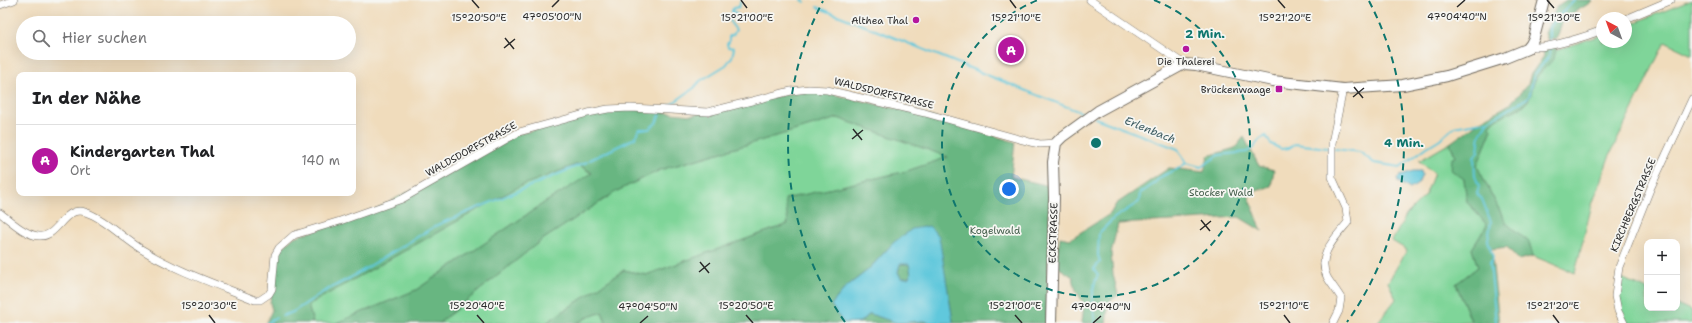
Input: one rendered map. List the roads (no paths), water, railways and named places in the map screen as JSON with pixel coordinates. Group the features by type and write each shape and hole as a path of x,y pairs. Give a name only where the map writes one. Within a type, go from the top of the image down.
{"street":[{"path":"0,5 14,0"},
{"path":"1090,0 1184,64 1196,65 1273,81 1344,89 1403,85 1447,76 1521,52 1531,44 1534,38 1544,0"},
{"path":"1632,17 1671,0"},
{"path":"1531,44 1535,47 1545,46 1596,32"},
{"path":"1056,143 1091,116 1184,64"},
{"name":"WALDSDORFSTRASSE","path":"0,213 26,232 39,236 51,232 71,213 77,211 85,212 140,248 176,269 255,300 260,300 269,294 272,288 275,255 294,235 340,222 402,199 519,132 608,109 632,108 708,112 791,91 809,89 827,90 925,113 1030,142 1040,144 1056,143"},
{"path":"1333,323 1339,311 1341,298 1326,276 1323,261 1328,247 1348,222 1346,208 1332,177 1331,152 1344,89"},
{"name":"KIRCHBERGSTRASSE","path":"1624,323 1618,311 1615,296 1619,267 1651,187 1692,99"},
{"name":"ECKSTRASSE","path":"1051,323 1054,198 1053,162 1056,143"}],"water":[{"path":"1413,171 1421,171 1422,175 1418,184 1410,189 1398,182 1397,178"},
{"path":"929,226 939,236 953,321 952,323 929,323 925,321 897,323 870,314 860,322 843,323 831,305 846,287 868,270 894,242 912,229","holes":["900,264 909,264 911,274 908,278 901,278 898,272"]}],"waterway":[{"path":"669,106 694,88 700,81 726,65 732,57 734,48 728,47 727,44 729,42 729,36 733,35 736,30 730,22 732,17 736,17 738,15 732,12 732,10 739,7 741,0"},
{"name":"Erlenbach","path":"1095,118 1178,149 1186,163 1201,167 1219,155 1247,152 1254,147 1260,139 1266,136 1271,144 1281,149 1289,148 1295,144 1360,152 1374,163 1400,167 1440,139 1454,127 1488,121 1529,97 1534,75 1550,55 1550,27 1575,0"},
{"name":"Erlenbach","path":"817,7 1088,115"},
{"path":"590,160 635,138 639,129 649,129 656,123 660,114"},
{"path":"1488,121 1480,134 1478,151 1474,158 1475,176 1479,186 1477,194 1482,199 1491,222 1488,240 1493,258 1490,263 1496,323"},
{"path":"282,316 293,312 323,292 350,278 437,225 587,162"},
{"path":"1095,323 1093,292 1095,280 1098,275 1094,269 1100,262 1098,255 1099,233 1114,218 1139,202 1140,193 1149,188 1161,177 1186,163"},
{"path":"267,323 276,318"}],"place":[{"name":"Althea Thal","path":"916,20"},
{"name":"Die Thalerei","path":"1186,49"},
{"name":"Kindergarten Thal","path":"1011,50"},
{"name":"Brückenwaage","path":"1279,89"}],"park label":[{"name":"Stocker Wald","path":"1221,192"},
{"name":"Kogelwald","path":"995,230"}]}
